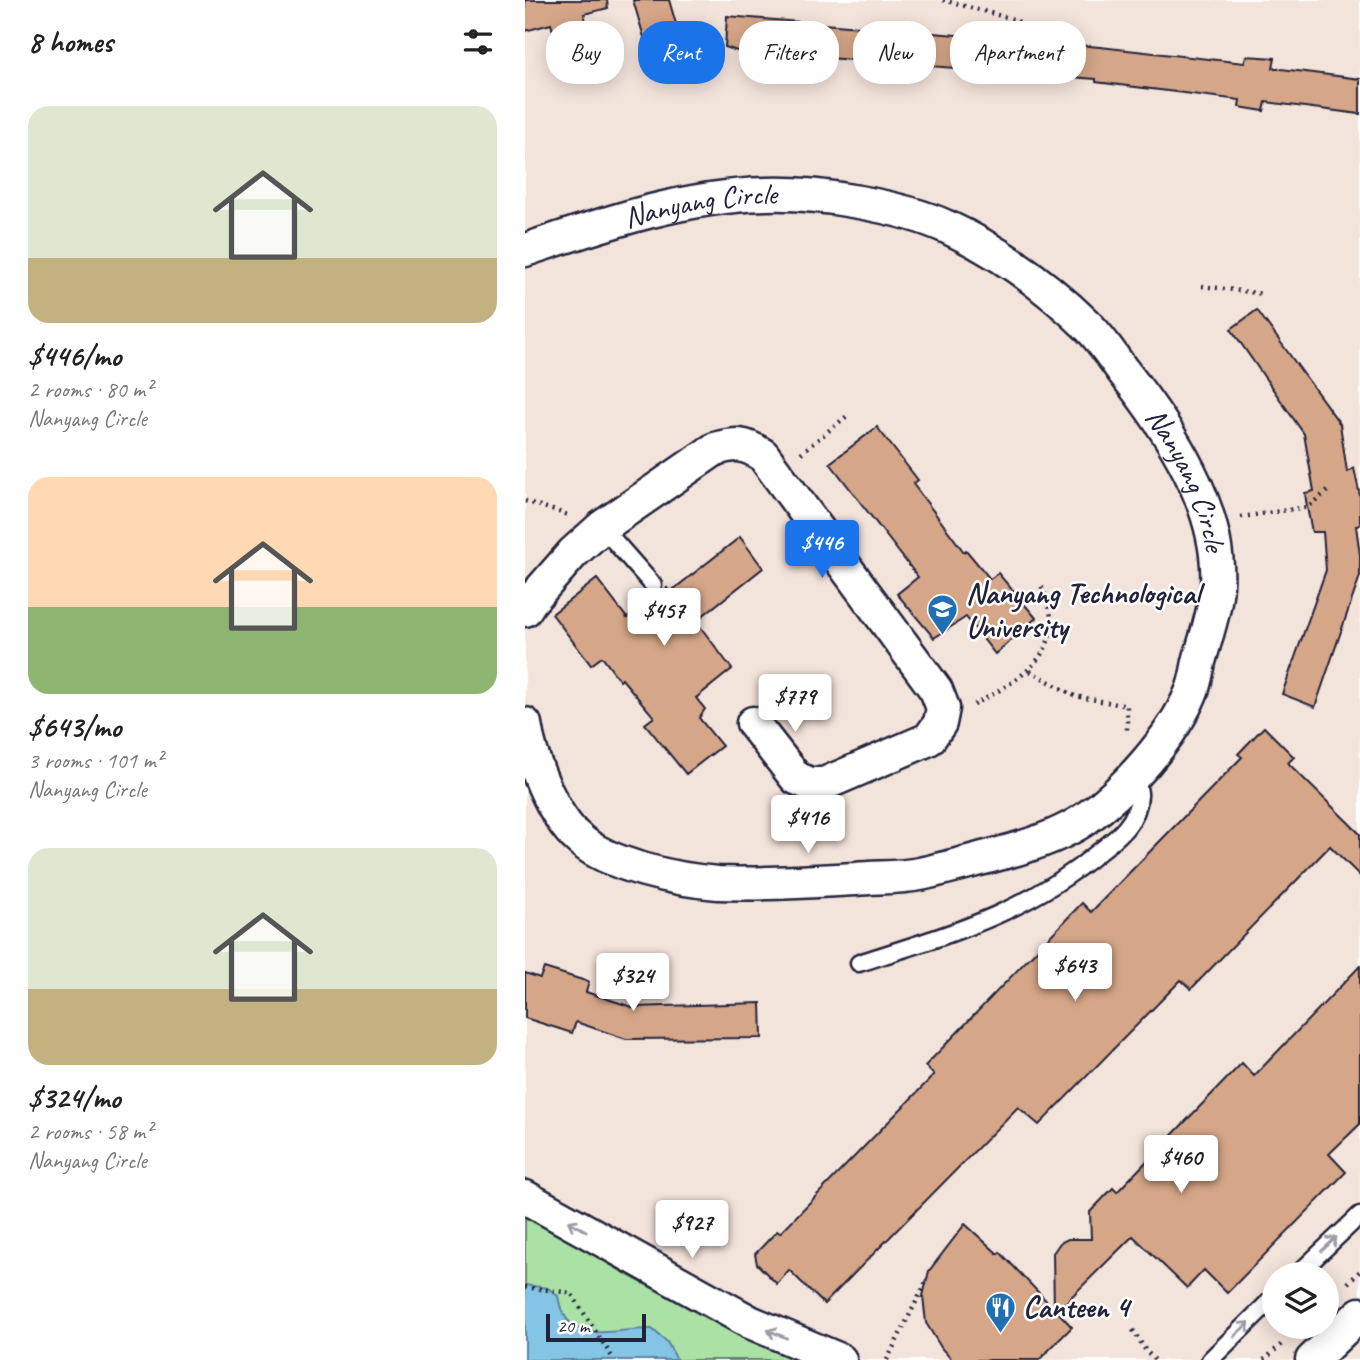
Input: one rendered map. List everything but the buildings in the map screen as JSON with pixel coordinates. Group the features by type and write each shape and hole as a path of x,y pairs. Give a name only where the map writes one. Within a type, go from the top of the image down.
{"street":[{"name":"Nanyang Circle","path":"525,250 616,220 695,201 768,193 831,198 884,208 942,225 992,250 1044,289 1091,330 1157,413 1185,461 1210,527 1217,584 1191,694 1163,742 1124,788 1082,821 1024,847 916,875 777,884 714,883 654,874 602,854 580,841 566,825 551,800 528,743 525,724"},
{"path":"525,610 573,553 602,527 715,449 734,444 750,447 763,455 936,690 943,708 940,723 929,739 824,784 810,784 796,779 753,723"},
{"path":"525,1197 750,1322 840,1360"},
{"path":"1312,1360 1360,1314"}],"lane":[{"path":"602,527 653,585"},
{"path":"859,963 1000,915 1066,878 1116,838 1130,823 1140,794 1134,776"},
{"path":"1311,1262 1360,1215"},
{"path":"1210,1360 1262,1309"}],"path":[{"path":"943,0 1017,21"},
{"path":"1202,286 1264,294"},
{"path":"776,473 847,416"},
{"path":"1251,514 1307,508 1328,491"},
{"path":"943,708 967,709 1030,671 1043,653 1050,633 1050,611 1041,585"},
{"path":"1030,671 1075,696 1127,706 1127,739"},
{"path":"887,1360 927,1278"},
{"path":"525,1287 571,1293 614,1360"},
{"path":"1133,1330 1155,1360"}],"shaded area":[{"name":"Nanyang Technological University","path":"525,0 1360,0 1360,1360 525,1360"}],"green space":[{"path":"525,1215 635,1279 797,1360 525,1360"}],"water":[{"path":"525,1285 548,1288 558,1296 563,1313 571,1324 582,1330 609,1332 652,1329 667,1342 677,1360 525,1360"}],"place":[{"name":"Nanyang Technological University","path":"943,637"},
{"name":"Canteen 4","path":"1000,1334"}]}
